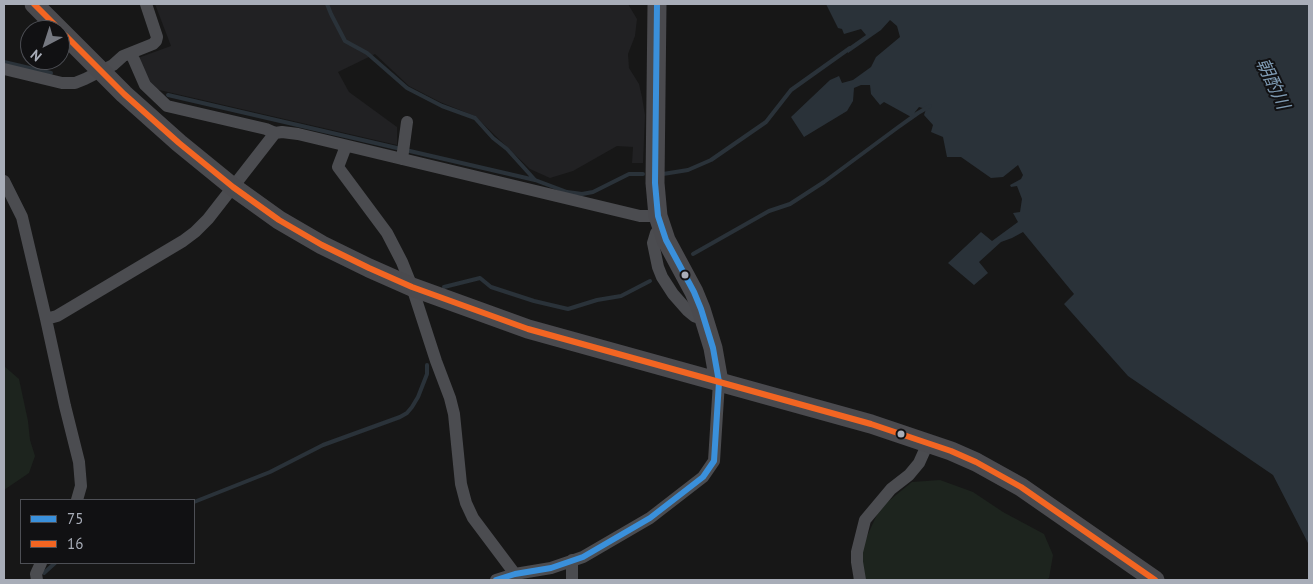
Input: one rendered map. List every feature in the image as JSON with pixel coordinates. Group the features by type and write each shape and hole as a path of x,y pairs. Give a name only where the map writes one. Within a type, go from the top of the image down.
{"main road":[{"path":"34,4 124,94 179,143 233,187 279,220 322,245 412,287 528,329 871,424 928,443 976,462 1021,487 1155,580"},
{"path":"657,4 654,183 659,222 666,240 694,292 705,320 713,348 719,382"}],"street":[{"path":"4,69 62,82 75,83 85,79 113,65 123,56 153,44 157,39 146,4"},
{"path":"131,53 146,85 166,106 266,128 275,133 298,134 346,146 403,153 659,222"},
{"path":"403,153 406,122"},
{"path":"46,319 57,316 195,232 208,219 275,133"},
{"path":"346,146 338,167 386,233 402,262 412,287 432,352 450,398 454,414 461,484 472,518 520,576"},
{"path":"4,181 24,224 46,319 80,469 81,486 77,499"},
{"path":"496,580 551,568 582,557 650,518 703,477 714,461 719,382"},
{"path":"860,580 857,552 865,520 890,489 909,474 919,463 928,443"},
{"path":"572,560 572,580"},
{"path":"37,580 36,574 41,564"}],"shaded area":[{"path":"155,4 628,4 637,19 635,36 628,54 629,68 639,84 645,115 643,163 632,163 633,147 617,146 573,171 550,178 530,169 475,116 440,102 409,86 375,54 338,72 349,92 397,127 397,145 155,89 145,80 138,58 171,46"},
{"path":"4,366 19,379 30,440 35,456 29,473 4,490"},
{"path":"940,480 973,492 1003,512 1044,534 1053,555 1049,578 1046,580 853,580 857,558 880,508 912,482"}],"water":[{"name":"朝酌川","path":"826,4 1309,4 1309,545 1273,475 1128,376 1064,304 1074,294 1023,232 1001,242 979,262 988,273 974,285 948,263 981,232 992,241 1018,222 1013,213 1020,212 1022,199 1017,186 1011,187 1010,185 1021,179 1023,175 1018,165 1003,177 991,178 961,157 947,157 943,137 931,132 933,125 924,115 926,109 919,107 913,118 884,102 880,105 871,94 870,85 861,85 854,88 853,101 847,111 804,137 791,117 830,80 839,76 842,83 853,80 871,67 876,57 900,37 897,26 890,20 881,30 848,53 846,49 866,35 861,29 844,34 842,29 838,28"}],"waterway":[{"path":"327,4 345,41 367,53 407,88 442,106 475,118 535,180"},
{"path":"663,174 688,170 711,160 766,122 791,90 850,48"},
{"path":"4,62 51,73"},
{"path":"168,95 535,180 567,192 582,194 593,192 629,174 643,174"},
{"path":"693,254 769,211 790,204 930,106"},
{"path":"444,287 480,278 491,287 534,301 568,309 597,300 621,296 650,281"},
{"path":"195,502 270,472 323,445 407,413 418,397 427,374 427,365"},
{"path":"44,573 54,564"}],"transit line":[{"name":"16","path":"34,4 124,94 179,143 233,187 279,220 322,245 412,287 528,329 871,424 951,451 976,462 1021,487 1155,580"},
{"name":"75","path":"496,580 515,574 551,568 583,557 650,518 703,477 714,461 719,382 713,348 694,292 666,240 658,216 655,183 657,4"}]}
